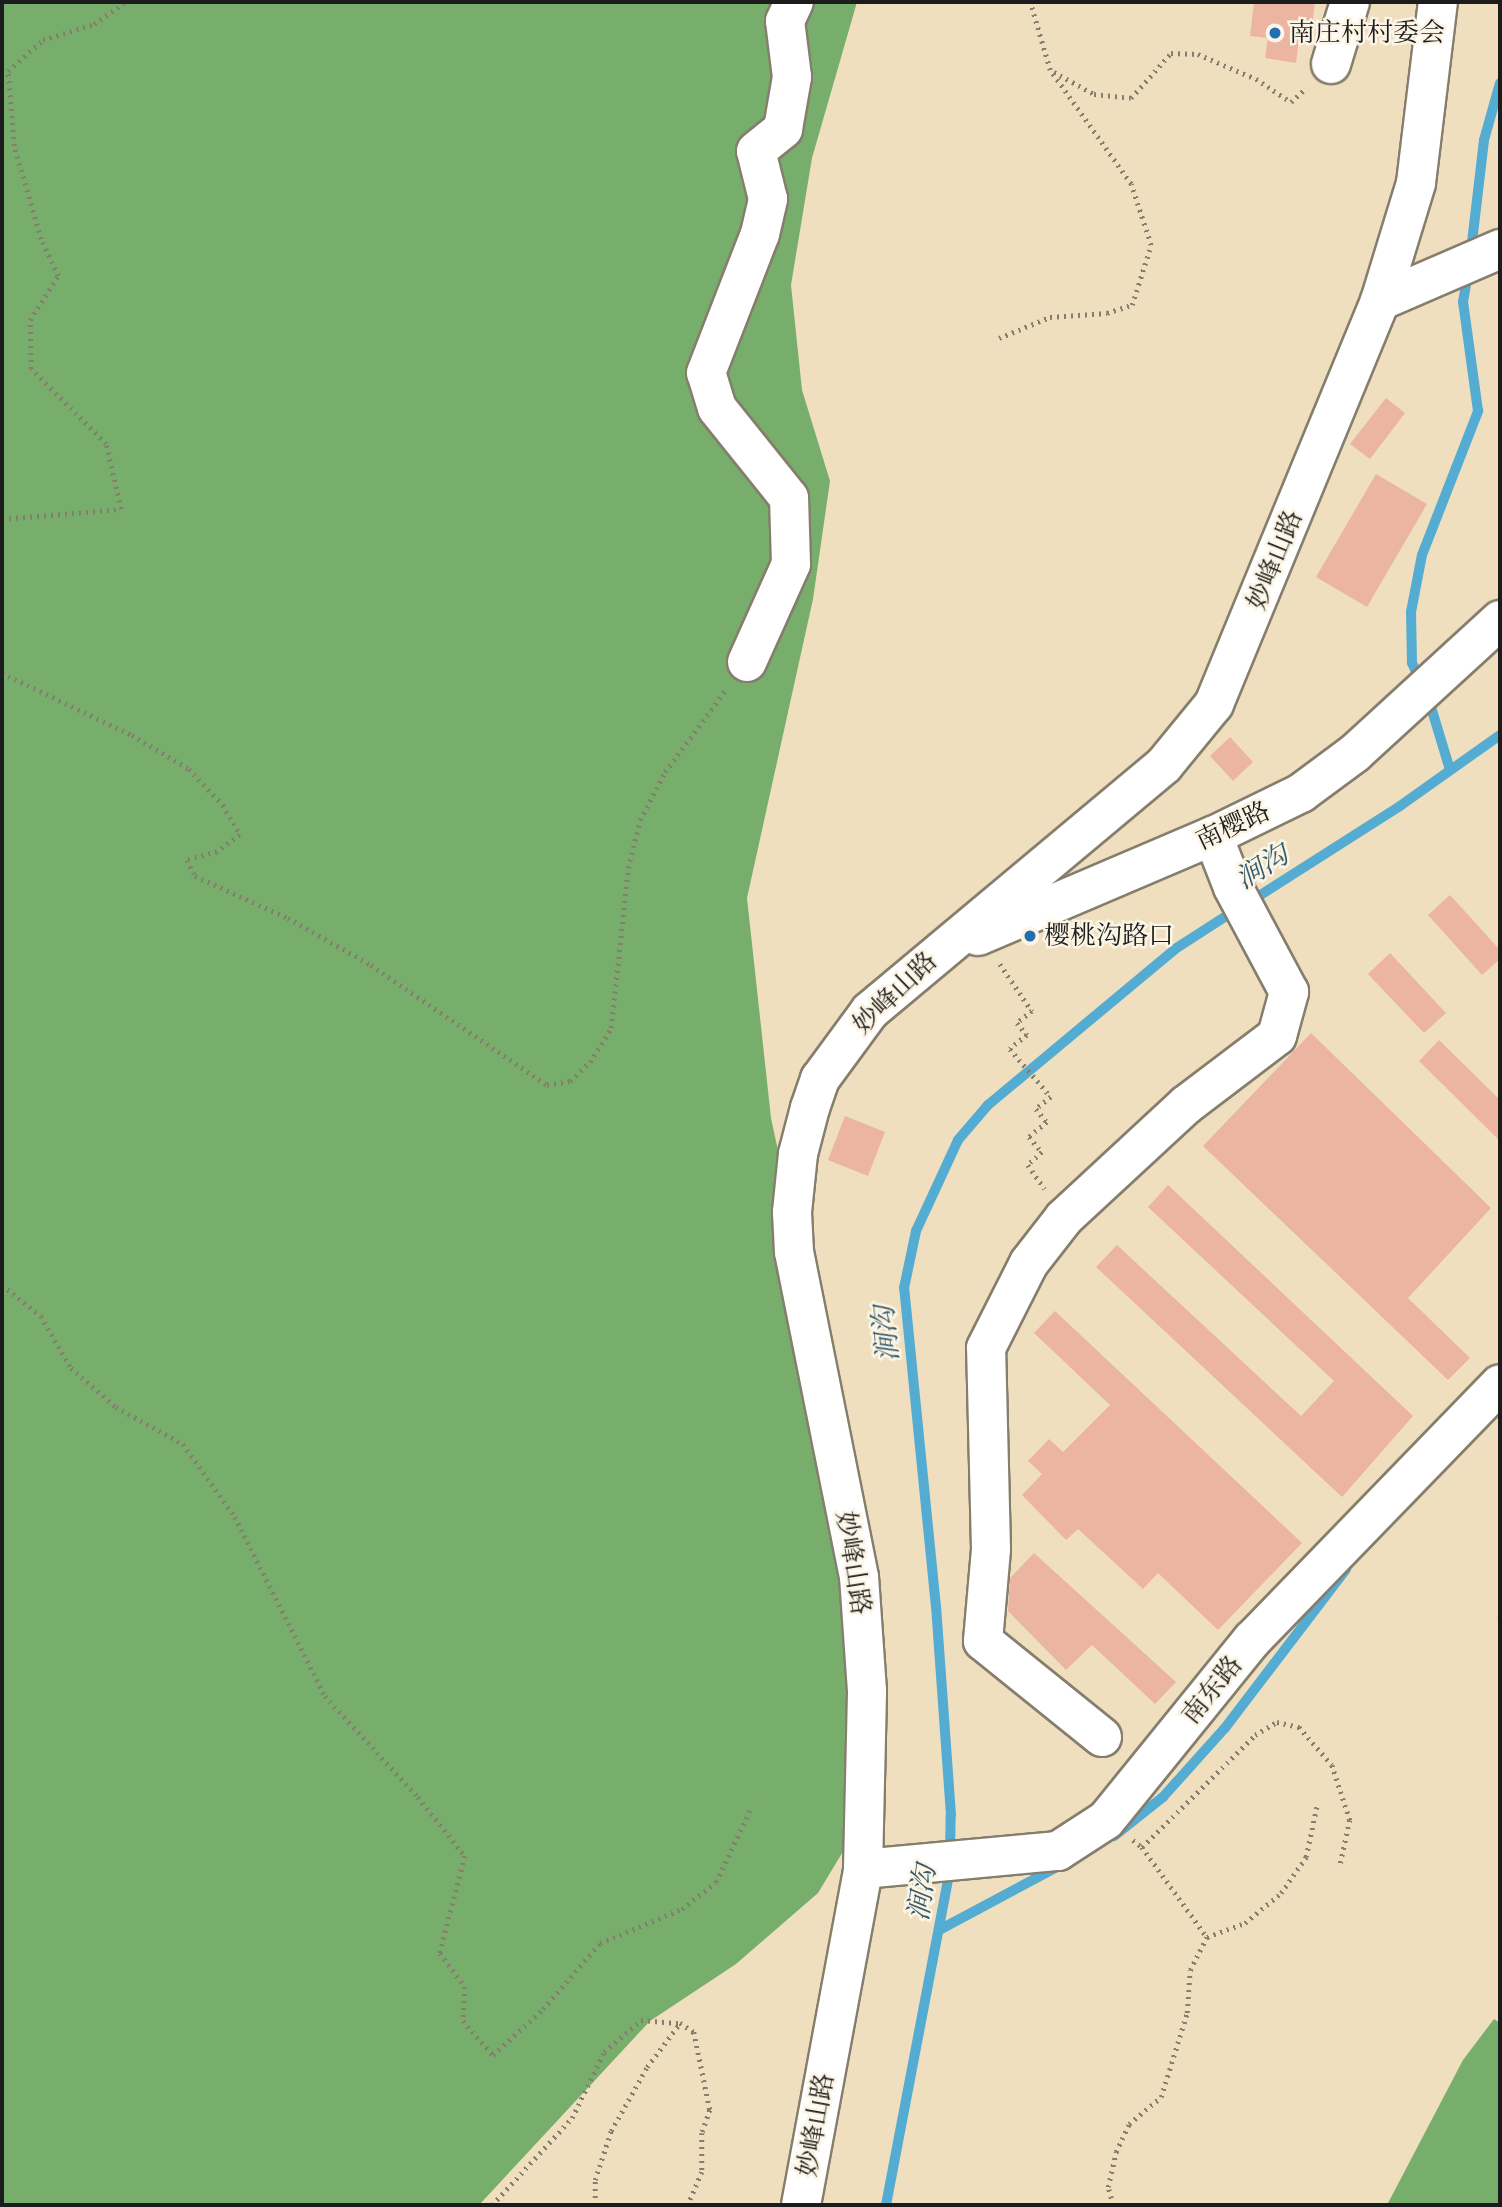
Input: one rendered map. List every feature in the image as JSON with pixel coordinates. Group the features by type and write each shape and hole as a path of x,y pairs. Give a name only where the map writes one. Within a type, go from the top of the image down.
{"street":[{"path":"747,662 791,564 789,498 717,408 706,373 763,222 768,200 757,151 783,129 792,77 785,21 794,2"},
{"path":"1331,64 1350,2"},
{"name":"妙峰山路","path":"801,2205 863,1869 867,1690 859,1577 794,1252 792,1212 797,1154 820,1079 870,1011 1164,765 1214,704 1380,301 1416,183 1437,2"},
{"path":"1380,301 1487,261"},
{"name":"南樱路","path":"923,964 985,932 1213,836 1301,793 1409,703 1500,620"},
{"path":"1102,1737 983,1641 991,1549 986,1348 1029,1263 1064,1218 1186,1105 1277,1036 1289,992 1233,887 1213,836"},
{"name":"南东路","path":"863,1869 1058,1851 1106,1820 1252,1640 1500,1384"}],"path":[{"path":"2,519 121,509 106,444 31,369 30,320 58,276 41,239 14,146 8,71 43,40 94,24 126,2"},
{"path":"999,338 1050,317 1107,313 1132,305 1151,245 1131,184 1050,70 1030,2"},
{"path":"1050,70 1094,94 1131,98 1171,53 1198,54 1256,79 1291,102 1331,64"},
{"path":"2,673 132,734 189,769 223,805 240,835 217,852 187,860 195,876 288,918 371,965 547,1085 570,1081 590,1062 611,1028 628,868 640,820 665,772 747,662"},
{"path":"1011,987 1032,1011 1017,1023 1027,1035 1010,1049 1051,1097 1036,1109 1047,1122 1029,1137 1042,1152 1028,1164 1035,1173"},
{"path":"2,1285 41,1316 71,1368 116,1407 183,1444 235,1517 325,1696 418,1797 465,1856 440,1954 465,1987 463,2021 493,2055 542,2009 581,1960 600,1944 682,1909 716,1882 752,1806"},
{"path":"1142,1847 1255,1735 1277,1722 1299,1727 1332,1765 1350,1820 1340,1866"},
{"path":"1112,2205 1108,2187 1116,2152 1129,2124 1161,2097 1187,2013 1190,1970 1207,1937 1245,1923 1281,1893 1306,1857 1317,1805"},
{"path":"1133,1840 1142,1847 1207,1937"},
{"path":"492,2205 572,2118 604,2052 641,2020 680,2023 694,2032 710,2110 702,2133 702,2172 688,2205"},
{"path":"595,2205 595,2180 611,2131 647,2067 680,2023"}],"green space":[{"path":"2,2 857,2 812,158 791,285 802,390 830,481 813,599 747,898 771,1118 816,1327 868,1810 818,1893 736,1964 650,2021 479,2205 2,2205"},
{"path":"1494,2019 1500,2023 1500,2205 1387,2205 1463,2060"}],"building":[{"name":"南庄村村委会","path":"1254,2 1315,2 1311,34 1300,32 1296,63 1265,58 1268,38 1250,36"},
{"path":"1386,398 1405,413 1370,459 1350,444"},
{"path":"1376,474 1427,504 1367,607 1316,577"},
{"path":"1230,737 1253,762 1233,781 1210,756"},
{"path":"1450,895 1500,950 1500,959 1482,975 1428,915"},
{"path":"1390,953 1446,1013 1424,1033 1368,974"},
{"path":"1311,1033 1491,1208 1408,1298 1470,1358 1448,1380 1203,1146"},
{"path":"1439,1040 1500,1100 1500,1141 1419,1061"},
{"path":"845,1116 885,1132 868,1176 828,1160"},
{"path":"1168,1185 1413,1416 1342,1497 1096,1267 1117,1245 1301,1416 1334,1381 1148,1207"},
{"path":"1055,1311 1302,1543 1218,1630 1158,1573 1143,1589 1078,1529 1066,1540 1022,1495 1042,1474 1028,1461 1049,1439 1063,1452 1110,1405 1034,1333"},
{"path":"1034,1553 1176,1682 1155,1704 1092,1645 1066,1670 1008,1611 1010,1578"}],"waterway":[{"path":"1471,251 1484,140 1500,83"},
{"path":"1420,680 1412,663 1411,612 1422,555 1478,411 1463,302 1468,273"},
{"path":"1428,697 1450,770"},
{"name":"涧沟","path":"1251,901 1400,806 1500,735"},
{"name":"涧沟","path":"950,1854 951,1815 936,1607 904,1288 916,1231 958,1140 988,1105 1175,949 1237,909"},
{"path":"1114,1836 1163,1797 1225,1728 1346,1569"},
{"path":"941,1929 1061,1865"},
{"name":"涧沟","path":"886,2205 950,1870"}],"place":[{"name":"南庄村村委会","path":"1275,33"},
{"name":"樱桃沟路口","path":"1030,936"}]}
